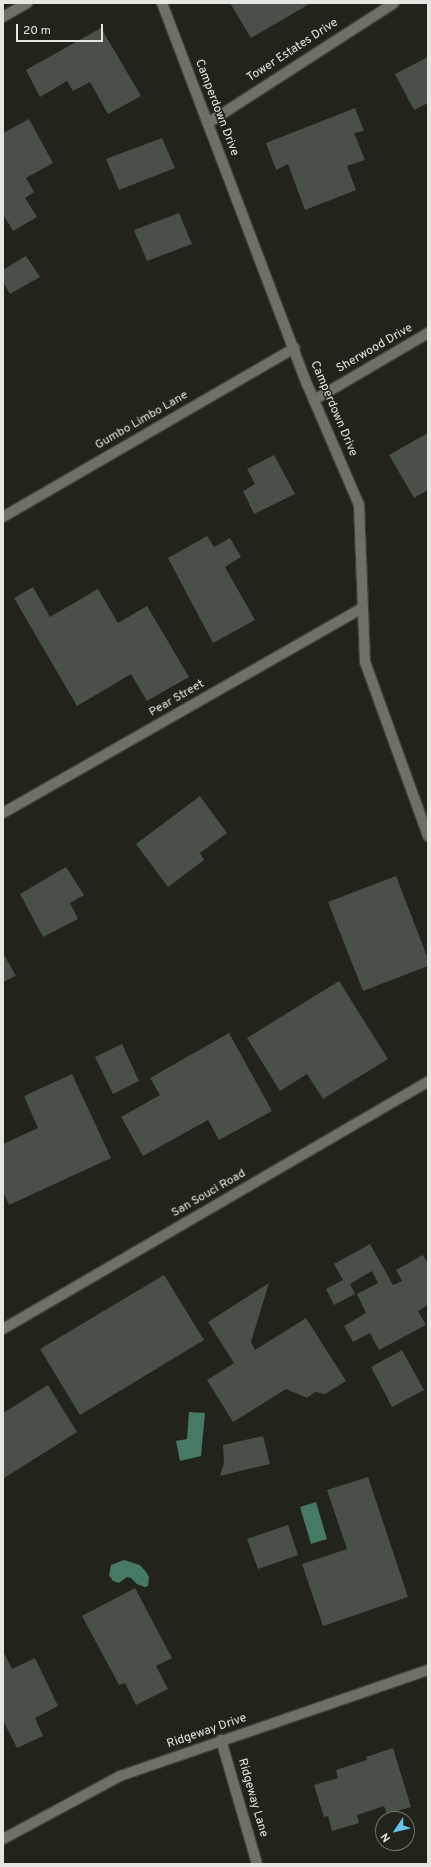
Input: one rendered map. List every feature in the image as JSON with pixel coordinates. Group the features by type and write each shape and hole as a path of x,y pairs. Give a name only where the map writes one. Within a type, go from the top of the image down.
{"street":[{"path":"3,17 27,3"},
{"name":"Camperdown Drive","path":"162,3 314,400 359,505 365,662 428,836"},
{"name":"Tower Estates Drive","path":"208,122 394,3"},
{"name":"Sherwood Drive","path":"314,400 428,333"},
{"name":"Gumbo Limbo Lane","path":"3,517 294,348"},
{"name":"Pear Street","path":"3,813 363,608"},
{"name":"San Souci Road","path":"3,1329 428,1082"},
{"name":"Ridgeway Drive","path":"3,1839 120,1776 428,1670"},
{"name":"Ridgeway Lane","path":"221,1740 257,1864"}],"shaded area":[{"path":"189,1412 205,1413 201,1456 180,1461 176,1441 187,1439"},
{"path":"316,1502 327,1539 311,1544 300,1507"},
{"path":"124,1560 140,1565 149,1577 148,1586 145,1587 137,1584 131,1578 127,1577 119,1583 113,1581 109,1575 111,1565"}],"building":[{"path":"230,3 311,3 251,38"},
{"path":"101,28 141,96 108,114 90,82 73,91 67,81 40,97 26,70"},
{"path":"428,57 428,103 414,110 395,74"},
{"path":"355,108 364,131 354,133 365,160 347,166 356,190 305,210 288,164 276,170 266,143"},
{"path":"29,119 53,163 26,178 34,192 25,198 37,217 13,231 3,214 3,133"},
{"path":"162,138 175,168 119,190 106,159"},
{"path":"179,213 192,244 147,261 134,230"},
{"path":"26,256 40,277 10,294 3,282 3,270"},
{"path":"428,433 428,490 414,498 389,455"},
{"path":"274,455 295,494 254,514 243,491 255,484 247,469"},
{"path":"207,536 214,547 230,538 241,557 225,567 255,620 213,643 168,558"},
{"path":"33,587 50,617 98,589 118,623 147,606 189,677 147,701 131,674 77,706 14,598"},
{"path":"200,796 227,833 200,853 204,860 168,887 136,844"},
{"path":"66,867 84,895 70,903 78,919 43,937 20,894"},
{"path":"396,876 428,959 428,966 363,991 328,902"},
{"path":"3,953 16,976 3,982"},
{"path":"339,981 388,1059 323,1099 307,1074 280,1091 247,1038"},
{"path":"229,1033 272,1111 219,1140 208,1120 143,1156 121,1117 160,1095 150,1078"},
{"path":"122,1044 139,1081 113,1094 95,1057"},
{"path":"72,1074 111,1158 9,1205 3,1191 3,1144 38,1128 24,1096"},
{"path":"370,1244 393,1285 402,1281 396,1270 423,1255 428,1264 428,1305 418,1311 426,1325 379,1350 370,1333 353,1342 344,1326 366,1313 357,1294 378,1283 372,1271 350,1284 355,1294 334,1305 326,1289 343,1280 334,1264"},
{"path":"164,1275 204,1340 80,1415 40,1349"},
{"path":"269,1283 251,1342 255,1350 306,1318 346,1381 325,1394 315,1392 307,1398 286,1389 233,1422 207,1380 234,1363 208,1322"},
{"path":"402,1350 424,1390 392,1407 371,1367"},
{"path":"48,1385 77,1432 4,1478 3,1413"},
{"path":"263,1436 270,1464 220,1476 224,1463 223,1445"},
{"path":"368,1477 408,1597 323,1626 302,1564 347,1549 327,1490"},
{"path":"288,1525 298,1555 258,1569 247,1539"},
{"path":"135,1588 172,1658 156,1666 168,1689 136,1705 125,1683 119,1685 82,1616"},
{"path":"3,1651 12,1669 35,1658 58,1706 35,1718 43,1736 17,1748 3,1720"},
{"path":"393,1748 411,1807 397,1811 386,1811 384,1806 357,1815 359,1823 332,1831 328,1816 324,1817 314,1785 338,1778 336,1770 367,1760 366,1757"}]}
